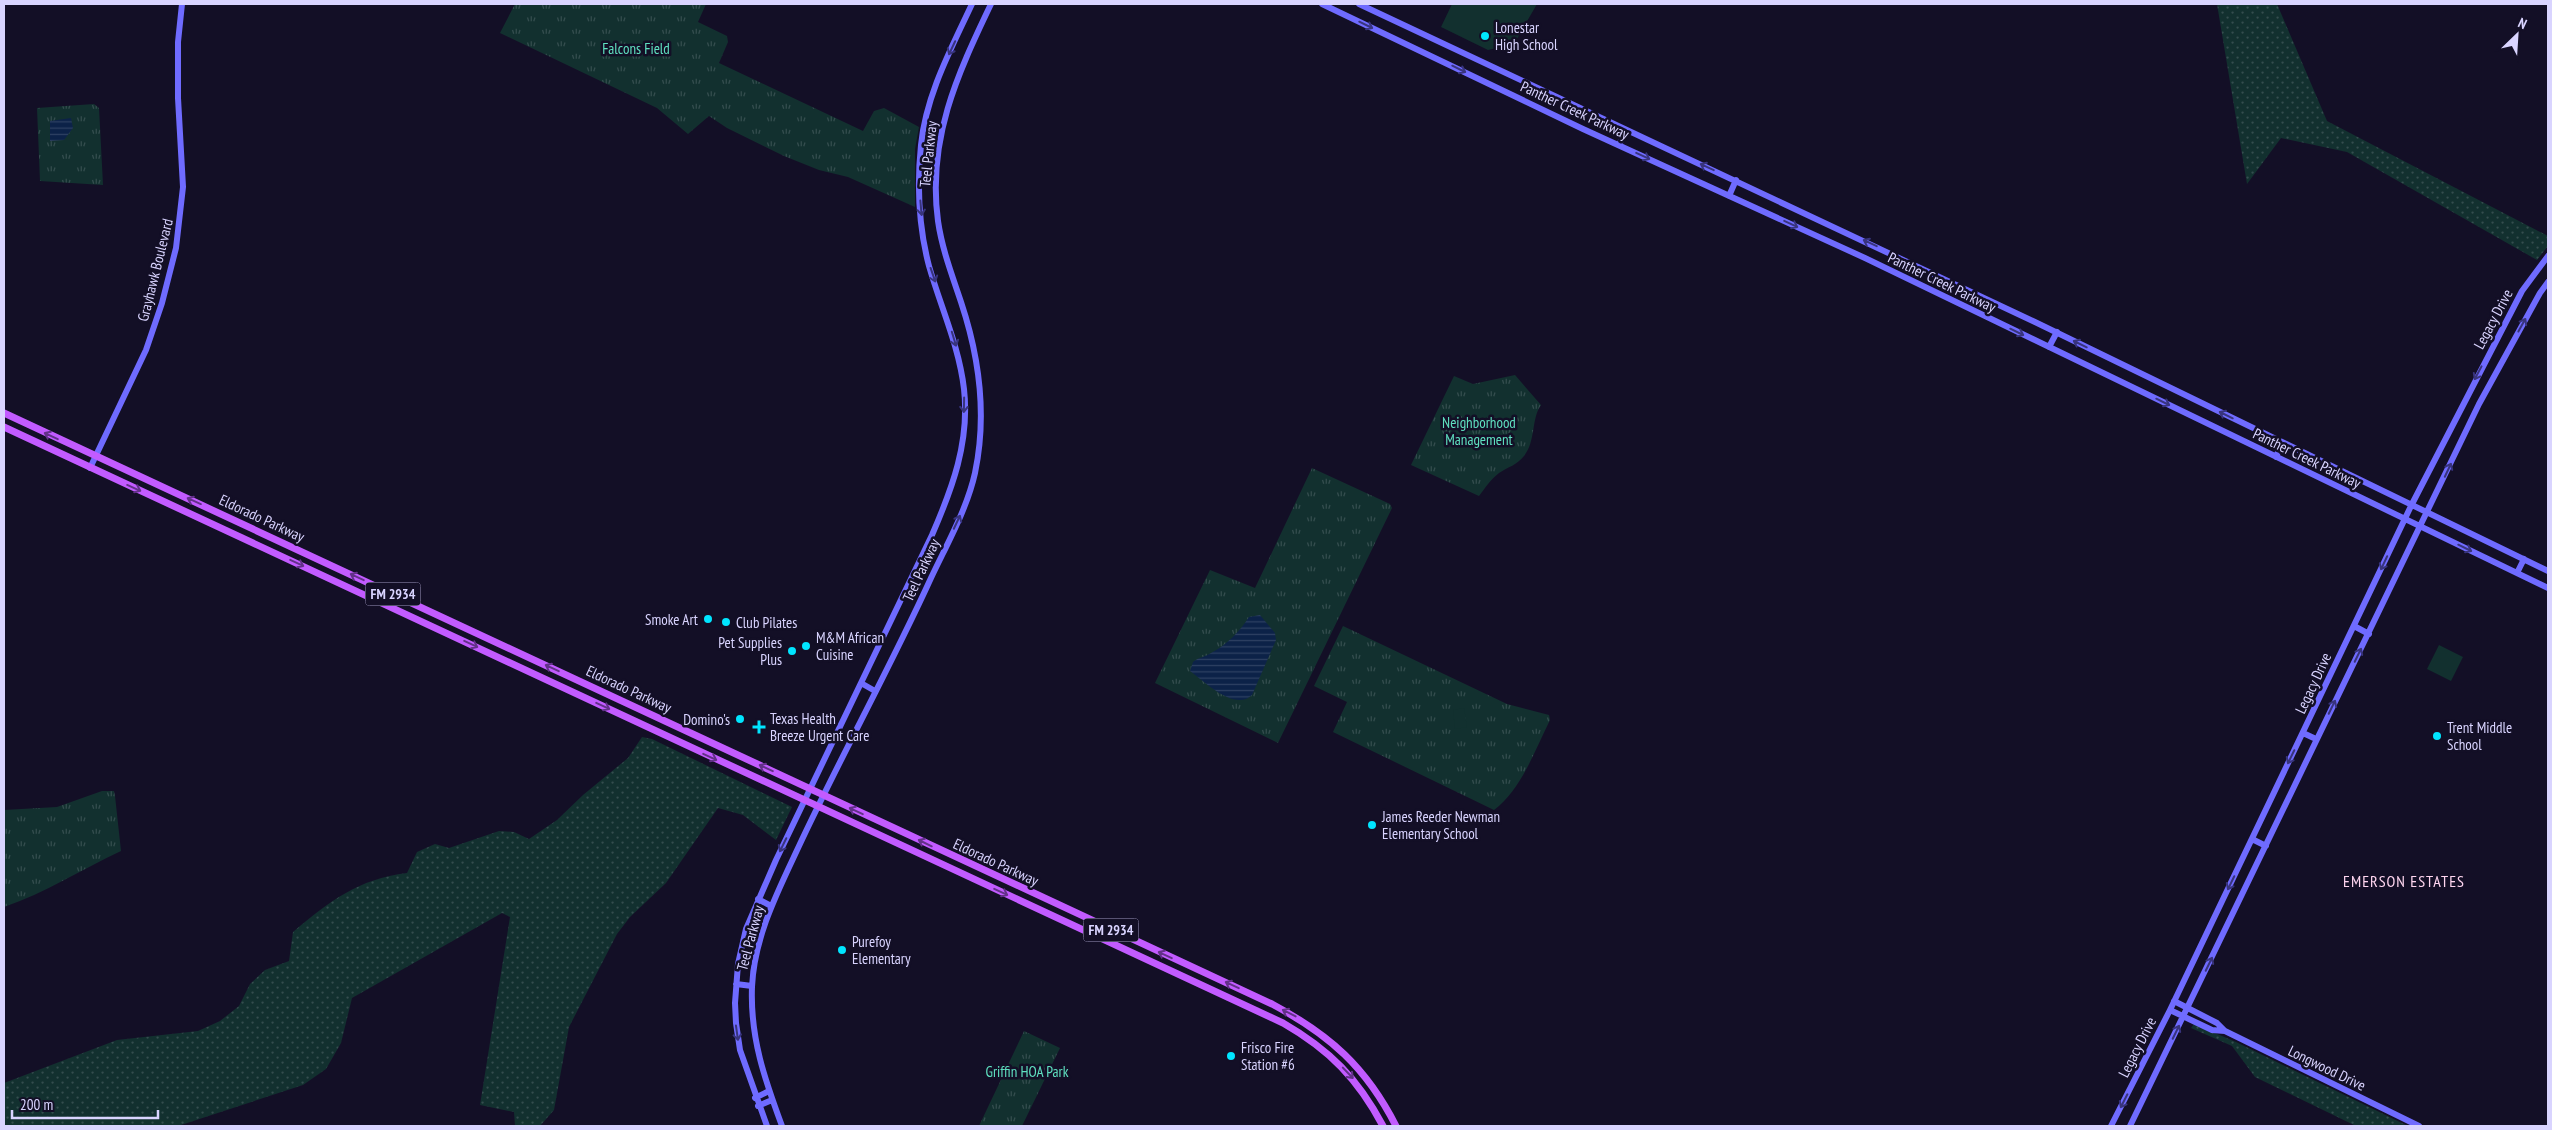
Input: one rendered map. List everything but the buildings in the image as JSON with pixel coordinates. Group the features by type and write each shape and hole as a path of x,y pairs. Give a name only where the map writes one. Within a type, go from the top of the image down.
{"main road":[{"name":"Grayhawk Boulevard","path":"90,468 146,350 162,303 176,248 183,187 178,98 178,42 182,4"},
{"name":"Teel Parkway","path":"767,1126 755,1098 740,1050 735,1003 736,984 746,929 758,898 951,493 962,451 964,391 958,354 929,266 923,228 920,171 921,145 928,108 940,73 972,4"},
{"name":"Teel Parkway","path":"782,1126 761,1069 754,1036 752,986 762,934 771,906 817,807 918,606 963,509 975,473 980,426 980,387 974,345 946,262 938,221 936,179 942,123 951,94 991,4"},
{"name":"Panther Creek Parkway","path":"1322,4 2049,347 2548,588"},
{"name":"Panther Creek Parkway","path":"1359,4 2057,332 2411,506 2548,571"},
{"path":"1619,145 1626,130"},
{"path":"1729,196 1736,180"},
{"name":"Legacy Drive","path":"2111,1126 2170,1010 2411,506 2522,291 2548,256"},
{"name":"Legacy Drive","path":"2130,1126 2316,739 2428,514 2479,404 2540,293 2548,282"},
{"path":"2049,347 2057,332"},
{"name":"Eldorado Parkway","path":"4,414 1263,1000 1310,1025 1347,1055 1367,1076 1396,1126"},
{"name":"Eldorado Parkway","path":"4,427 1258,1011 1303,1035 1339,1063 1355,1081 1383,1126"},
{"path":"2276,456 2282,442"},
{"path":"2517,573 2524,560"},
{"path":"2354,626 2369,634"},
{"path":"861,683 875,691"},
{"path":"685,745 691,733"},
{"path":"2303,733 2316,739"},
{"path":"2252,839 2266,846"},
{"path":"758,898 771,906"},
{"path":"736,984 752,986"},
{"path":"1258,1011 1263,1000"},
{"name":"Longwood Drive","path":"2174,1001 2217,1023 2225,1031 2418,1126"},
{"name":"Longwood Drive","path":"2170,1010 2212,1030 2225,1031"},
{"path":"755,1098 769,1092"},
{"path":"758,1106 772,1100"}],"green space":[{"name":"Falcons Field","path":"515,4 706,4 698,22 727,36 728,42 719,63 863,131 874,111 884,108 919,127 915,149 915,207 848,177 819,170 784,156 727,128 709,116 688,134 657,108 500,33"},
{"path":"1452,4 1537,4 1514,44 1488,50 1441,27"},
{"path":"2217,4 2277,4 2327,121 2548,236 2548,246 2537,260 2347,152 2281,138 2247,184"},
{"path":"94,104 99,108 103,185 40,181 37,108"},
{"name":"Neighborhood Management","path":"1515,375 1541,405 1536,417 1530,444 1524,456 1515,464 1496,475 1479,496 1411,465 1454,376 1473,384"},
{"path":"1312,468 1390,504 1392,508 1278,743 1155,683 1210,570 1255,588"},
{"path":"1343,626 1507,704 1549,715 1550,720 1520,780 1504,801 1494,810 1333,732 1347,702 1314,686"},
{"path":"2439,645 2463,657 2451,681 2427,669"},
{"path":"1464,708 1467,727 1455,729 1453,710"},
{"path":"642,737 652,739 792,807 776,840 743,815 718,808 666,883 630,917 617,934 569,1027 554,1110 540,1126 515,1126 514,1112 480,1105 510,917 502,913 352,998 341,1043 326,1069 303,1085 178,1126 4,1126 4,1083 117,1040 198,1031 220,1021 239,1006 250,984 265,970 289,961 293,932 332,901 374,880 407,873 417,852 435,844 449,848 499,831 514,832 529,839 557,820 583,795 628,758"},
{"path":"102,791 114,791 121,851 49,888 4,907 4,810 57,807"},
{"path":"2194,1024 2236,1042 2408,1126 2356,1126 2255,1077 2232,1046 2191,1028"},
{"name":"Griffin HOA Park","path":"1024,1031 1060,1048 1022,1126 979,1126"}],"water":[{"path":"71,118 73,128 64,140 50,141 50,121"},
{"path":"1260,615 1275,633 1276,640 1252,695 1245,699 1229,698 1220,694 1190,671 1193,662 1228,642 1249,617"}],"place":[{"name":"Lonestar High School","path":"1485,36"},
{"name":"Smoke Art","path":"708,619"},
{"name":"Club Pilates","path":"726,622"},
{"name":"M&M African Cuisine","path":"806,646"},
{"name":"Pet Supplies Plus","path":"792,651"},
{"name":"Domino's","path":"740,719"},
{"name":"Texas Health Breeze Urgent Care","path":"759,727"},
{"name":"Trent Middle School","path":"2437,736"},
{"name":"James Reeder Newman Elementary School","path":"1372,825"},
{"name":"Purefoy Elementary","path":"842,950"},
{"name":"Frisco Fire Station #6","path":"1231,1056"}],"district":[{"name":"EMERSON ESTATES","path":"2404,881"}]}
